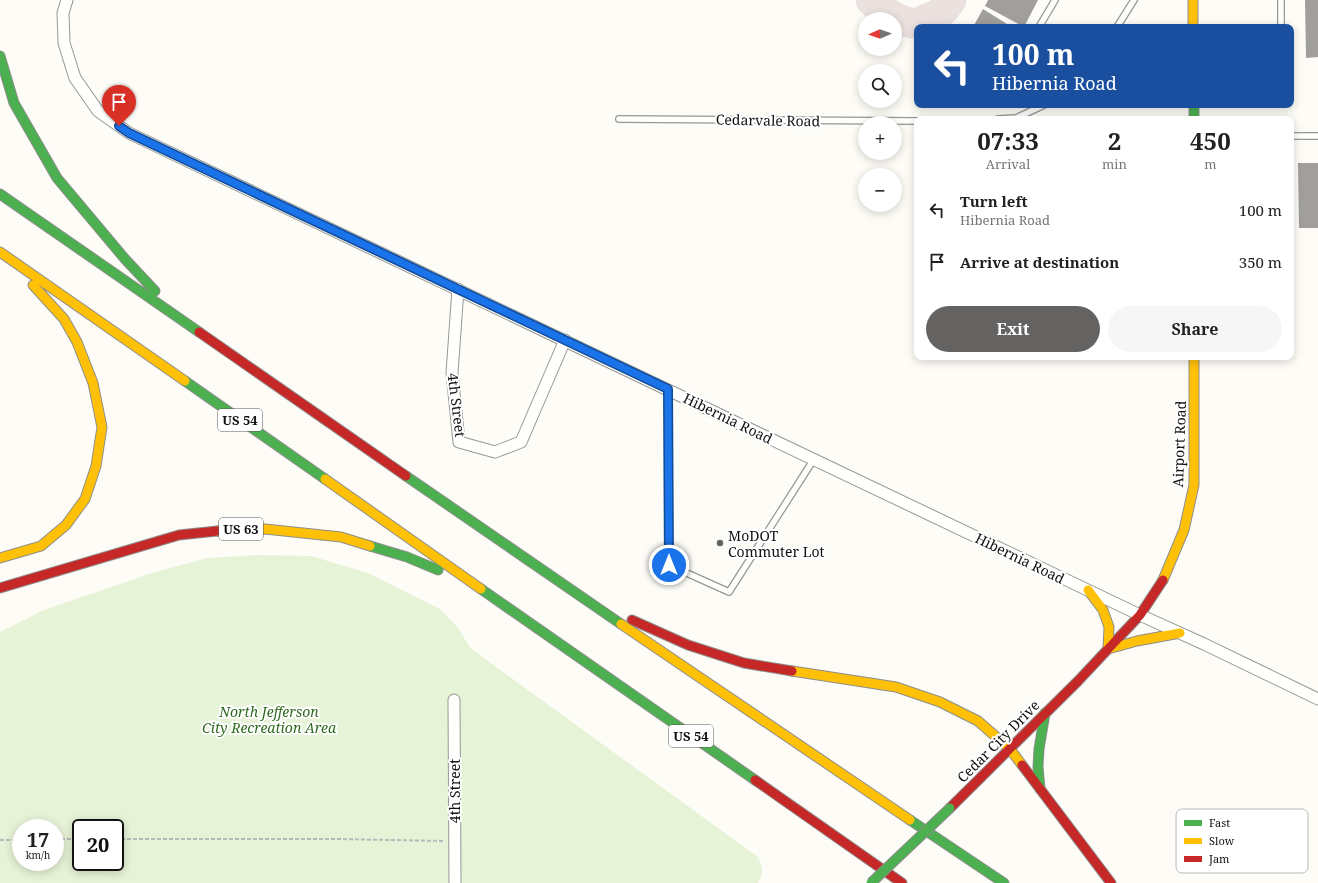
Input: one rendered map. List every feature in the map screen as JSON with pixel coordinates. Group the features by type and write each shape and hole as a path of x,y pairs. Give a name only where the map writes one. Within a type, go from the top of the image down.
{"main road":[{"path":"1193,0 1193,24"},
{"path":"0,56 14,103 57,178 125,259 191,327"},
{"path":"0,194 584,599 1004,883"},
{"path":"0,558 41,546 66,525 85,499 96,466 102,427 93,383 77,342 64,319 4,254"},
{"name":"US 54","path":"4,254 480,589 902,883"},
{"name":"Airport Road","path":"1140,615 1166,575 1174,556 1184,530 1194,485 1194,360"},
{"name":"US 63","path":"0,588 178,535 224,530 265,530 342,537 407,557 480,589"},
{"path":"1088,590 1103,610 1109,627 1108,649 1137,641 1180,633"},
{"path":"584,599 688,645 744,663 896,687 940,702 978,721 1010,749 1112,883"},
{"name":"Cedar City Drive","path":"871,883 1010,749 1140,615"},
{"path":"1040,789 1038,767 1039,749 1045,714"}],"street":[{"name":"Hibernia Road","path":"67,0 63,13 64,43 75,78 98,111 129,133 1318,699"},
{"name":"4th Street","path":"458,289 452,373 459,442 495,452 521,442 565,340"},
{"name":"4th Street","path":"454,700 455,883"}],"lane":[{"path":"1040,24 1055,0"},
{"path":"1119,24 1134,0"},
{"path":"1281,0 1281,24"},
{"path":"1020,116 1038,108"},
{"name":"Cedarvale Road","path":"619,119 914,121"},
{"path":"1294,136 1318,136"},
{"path":"668,389 669,565 729,592 814,459"}],"path":[{"path":"124,839 337,839 455,841"},
{"path":"0,840 12,840"}],"green space":[{"name":"North Jefferson City Recreation Area","path":"259,555 311,556 368,573 440,609 459,629 470,648 758,857 762,870 758,883 0,883 0,632 44,610 155,572 207,558"}],"building":[{"path":"988,0 1038,0 1026,24 1018,24 985,6"},
{"path":"1305,0 1318,0 1318,57 1306,58"},
{"path":"983,9 1007,24 975,24"},
{"path":"1298,163 1318,163 1318,228 1299,228"}],"taxiway":[{"path":"871,0 893,16 912,23 918,23 935,16 943,10 951,0"}],"traffic: fast":[{"path":"0,56 14,103 57,178 125,259 155,291"},
{"path":"1194,108 1194,116"},
{"path":"0,194 199,332"},
{"path":"185,381 325,479"},
{"path":"406,476 621,624"},
{"path":"370,546 407,557 438,570"},
{"path":"481,589 755,780"},
{"path":"1040,789 1038,767 1039,749 1045,713"},
{"path":"871,883 950,808"},
{"path":"910,820 1004,883"}],"traffic: slow":[{"path":"1193,0 1193,24"},
{"path":"0,252 185,381"},
{"path":"0,558 41,546 66,525 85,499 96,466 102,427 93,383 77,342 64,319 33,285"},
{"path":"1163,580 1184,530 1194,485 1194,360"},
{"path":"325,479 481,589"},
{"path":"217,531 265,529 341,537 370,546"},
{"path":"1088,590 1103,610 1109,627 1108,649 1137,641 1180,633"},
{"path":"621,624 910,820"},
{"path":"792,671 896,687 940,702 978,721 1010,749 1022,765"}],"traffic: jam":[{"path":"199,332 406,476"},
{"path":"0,588 179,535 217,531"},
{"path":"950,808 1078,681 1140,615 1163,580"},
{"path":"632,620 688,645 744,663 792,671"},
{"path":"1022,765 1111,883"},
{"path":"755,780 902,883"}],"place":[{"name":"MoDOT Commuter Lot","path":"720,543"}],"route":[{"path":"119,126 129,133 668,389 669,565"}]}
